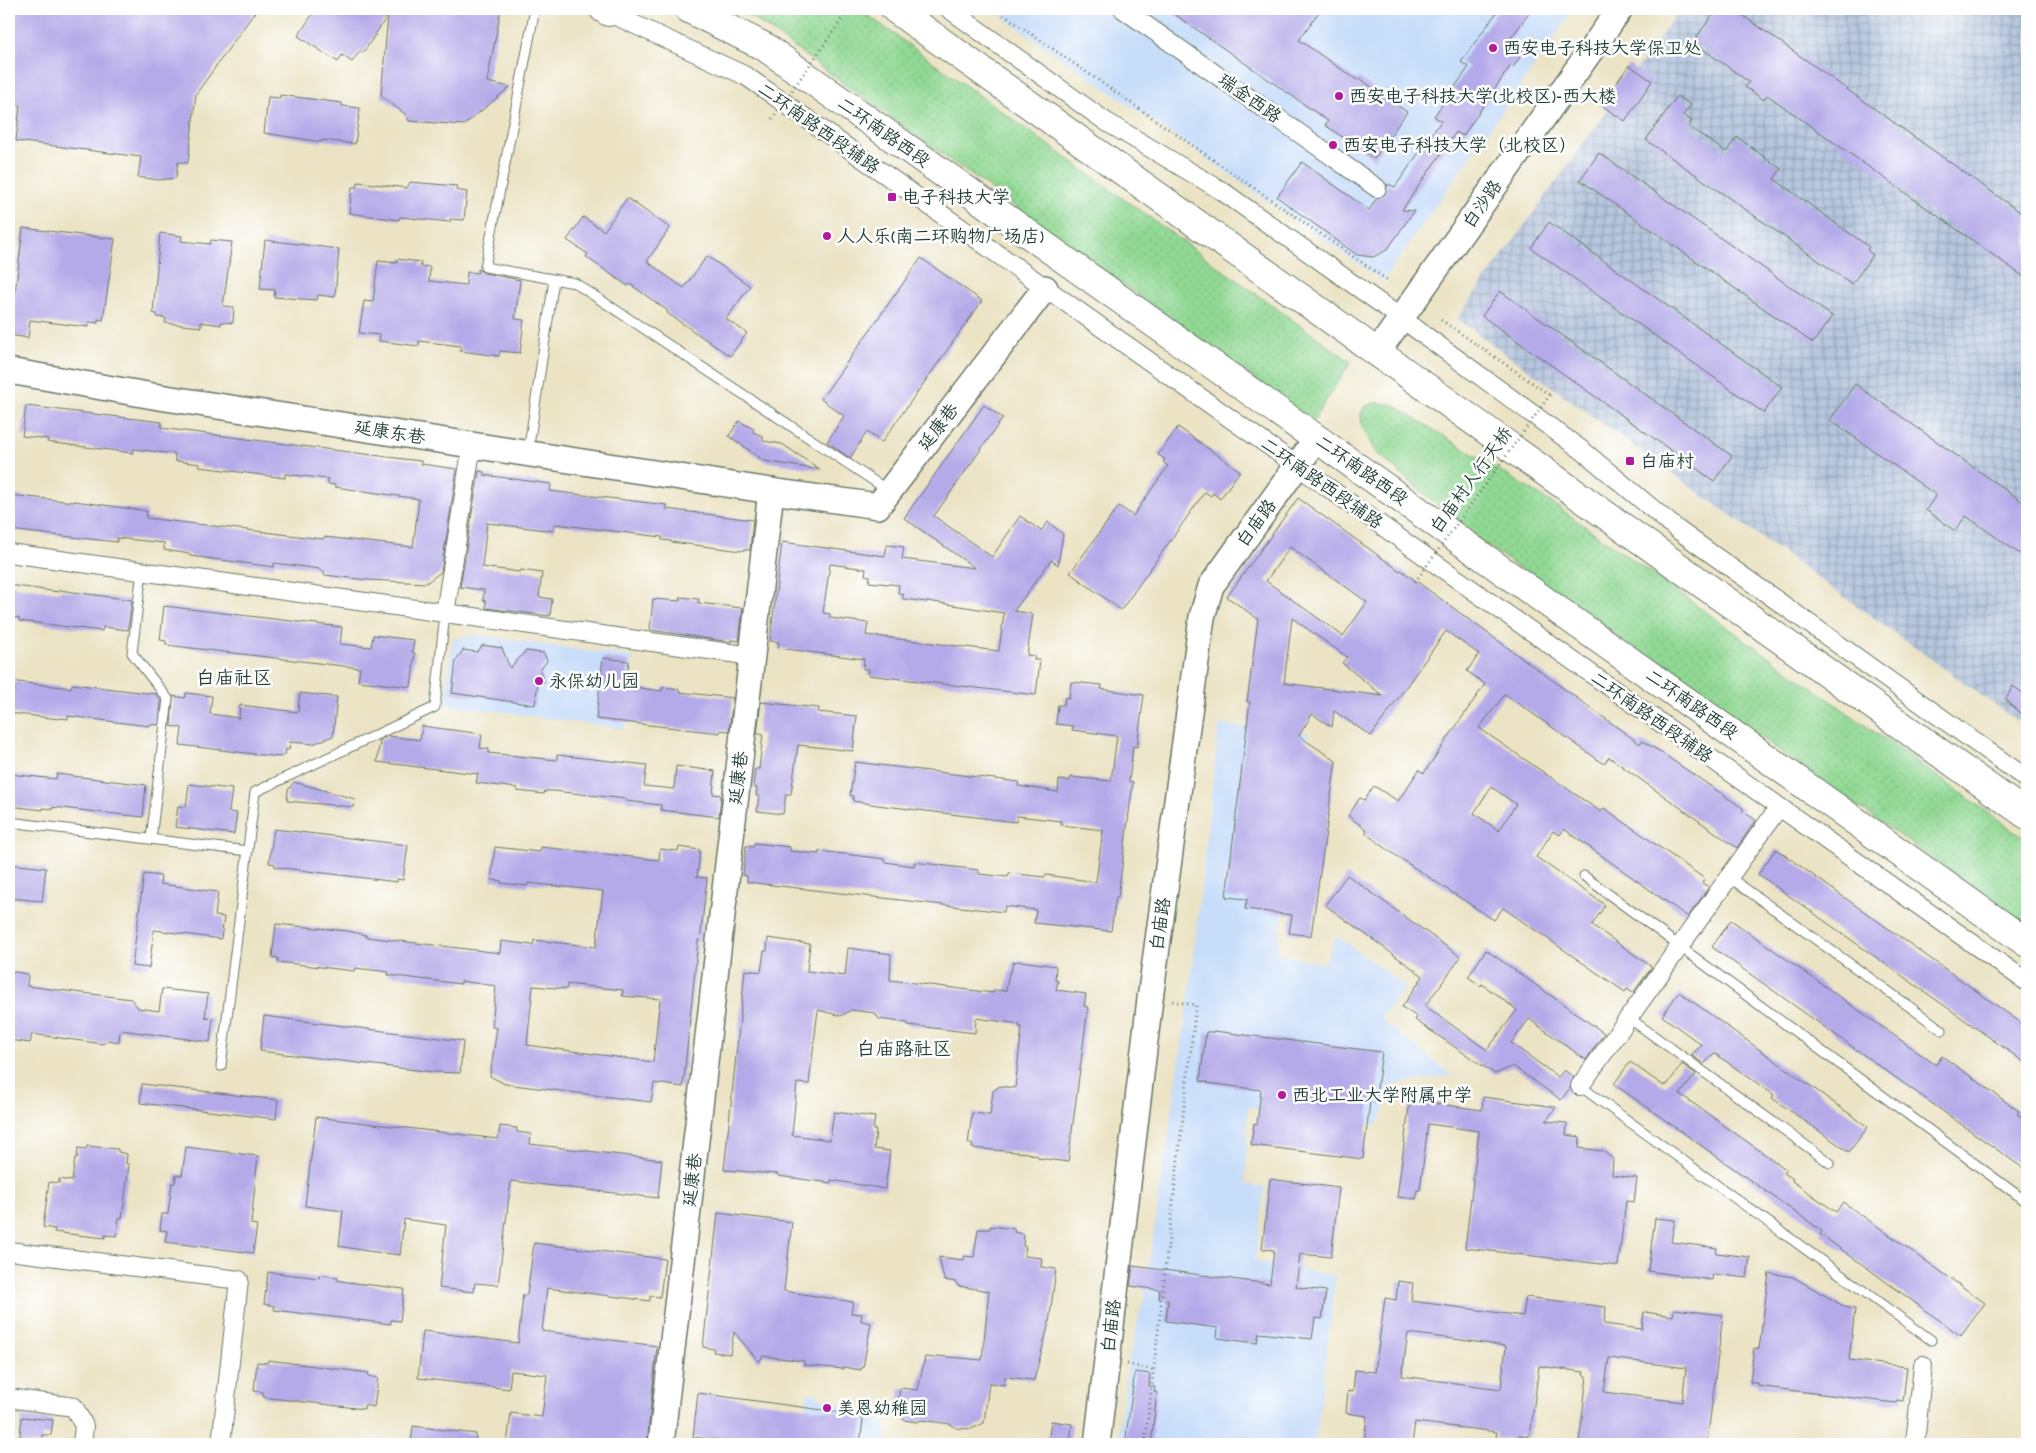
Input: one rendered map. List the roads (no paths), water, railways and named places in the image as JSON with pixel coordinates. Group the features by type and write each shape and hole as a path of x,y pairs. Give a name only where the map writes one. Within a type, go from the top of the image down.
{"highway":[{"name":"二环南路西段","path":"689,9 765,47 2027,943"},
{"path":"895,9 2027,814"}],"street":[{"path":"948,9 1105,120 1222,191 1401,318 1583,452 1678,530 2027,779"},
{"name":"瑞金西路","path":"1123,9 1377,188"},
{"name":"白沙路","path":"1378,351 1620,9"},
{"name":"二环南路西段辅路","path":"605,10 746,76 2027,982"},
{"name":"延康巷","path":"661,1444 771,491 878,506 1045,288"},
{"name":"延康东巷","path":"9,371 159,397 771,491"},
{"name":"白庙路","path":"1097,1444 1150,999 1202,617 1211,586 1317,438"},
{"path":"445,613 472,445"},
{"path":"9,553 752,656"},
{"path":"1580,1086 1779,807"},
{"path":"9,1250 239,1280 221,1444"},
{"path":"1915,1444 1923,1365"},
{"path":"9,1398 74,1407 84,1426 82,1444"}],"lane":[{"path":"535,9 485,267 575,283 889,491"},
{"path":"528,453 554,280"},
{"path":"142,571 132,653 168,699 151,839"},
{"path":"221,1066 255,792 435,707 445,613"},
{"path":"9,822 248,851"},
{"path":"1584,876 2027,1202"},
{"path":"1730,877 1942,1030"},
{"path":"1629,1018 1830,1163"},
{"path":"1580,1086 1931,1340"}],"place":[{"name":"西安电子科技大学保卫处","path":"1493,48"},
{"name":"西安电子科技大学(北校区)-西大楼","path":"1339,96"},
{"name":"西安电子科技大学（北校区）","path":"1333,145"},
{"name":"电子科技大学","path":"892,197"},
{"name":"人人乐(南二环购物广场店)","path":"827,236"},
{"name":"白庙村","path":"1630,461"},
{"name":"永保幼儿园","path":"539,681"},
{"name":"西北工业大学附属中学","path":"1282,1095"},
{"name":"美恩幼稚园","path":"827,1408"}],"district":[{"name":"白庙社区","path":"234,677"},
{"name":"白庙路社区","path":"904,1048"}]}
